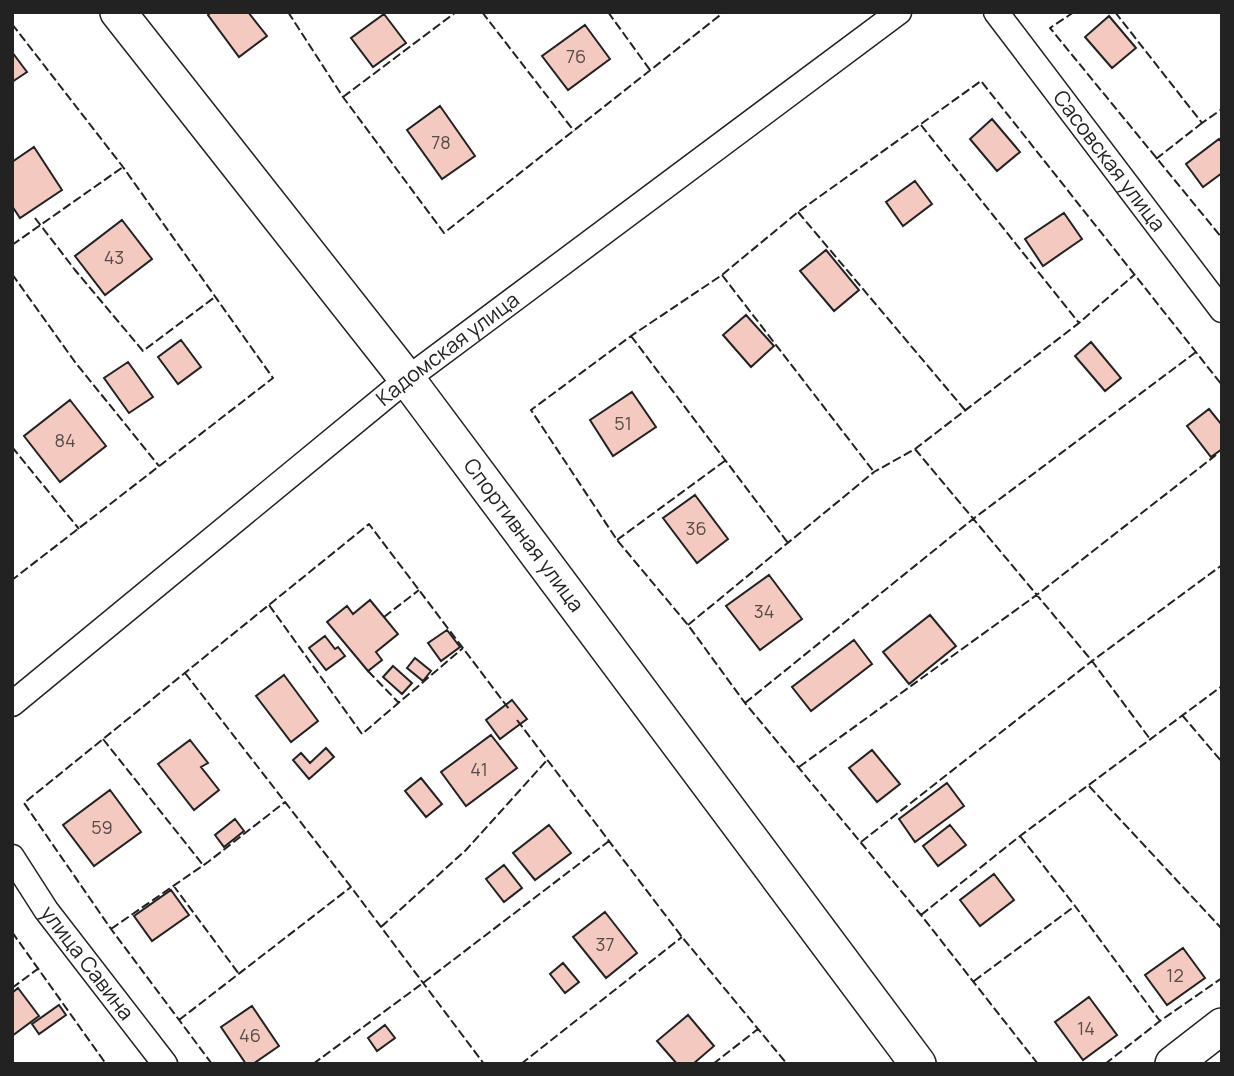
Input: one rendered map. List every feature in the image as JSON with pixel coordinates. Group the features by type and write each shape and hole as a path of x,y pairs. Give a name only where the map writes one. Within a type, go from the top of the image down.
{"street":[{"name":"Спортивная улица","path":"118,12 407,379 918,1064"},
{"name":"Кадомская улица","path":"12,704 407,379 899,12"},
{"name":"Сасовская улица","path":"996,12 1222,310"},
{"name":"улица Савина","path":"12,857 46,910 165,1064"},
{"path":"1173,1064 1222,1026"}],"building":[{"path":"211,12 248,12 267,36 239,57 208,15"},
{"path":"384,14 406,43 373,67 351,38"},
{"path":"1109,16 1136,48 1112,68 1085,37"},
{"path":"585,25 610,59 568,90 542,56"},
{"path":"12,52 27,72 12,82"},
{"path":"440,106 475,156 442,179 407,130"},
{"path":"992,119 1020,152 997,171 970,139"},
{"path":"1219,139 1222,143 1222,173 1203,187 1186,164"},
{"path":"34,147 62,190 20,218 12,206 12,162"},
{"path":"915,181 932,204 903,226 886,202"},
{"path":"1064,213 1082,239 1043,266 1025,239"},
{"path":"122,220 152,259 105,295 75,256"},
{"path":"826,250 859,290 834,311 800,271"},
{"path":"746,315 774,346 751,367 723,335"},
{"path":"181,340 201,367 178,384 158,357"},
{"path":"1091,342 1121,378 1105,391 1075,356"},
{"path":"128,362 153,397 129,413 104,378"},
{"path":"632,392 656,427 613,456 590,420"},
{"path":"70,400 106,446 60,482 24,436"},
{"path":"1209,409 1222,425 1222,449 1211,457 1187,426"},
{"path":"695,495 728,539 697,563 663,518"},
{"path":"769,575 802,619 760,650 726,606"},
{"path":"370,600 398,634 376,652 382,660 368,671 327,622 347,606 353,614"},
{"path":"930,615 956,646 909,684 883,652"},
{"path":"447,630 460,647 441,661 428,643"},
{"path":"325,636 335,649 338,647 345,656 326,670 309,648"},
{"path":"854,640 872,664 811,711 792,687"},
{"path":"415,658 431,671 423,681 407,668"},
{"path":"393,666 412,683 402,694 383,677"},
{"path":"284,675 318,721 291,742 256,696"},
{"path":"512,700 527,719 500,739 486,720"},
{"path":"491,735 517,768 466,806 441,772"},
{"path":"190,740 208,763 201,767 219,790 194,810 158,764"},
{"path":"326,748 334,757 309,779 293,760 301,753 310,763"},
{"path":"872,750 900,784 877,802 849,768"},
{"path":"421,778 442,804 426,817 405,791"},
{"path":"947,783 964,806 915,842 899,819"},
{"path":"110,790 141,832 94,866 63,825"},
{"path":"235,819 244,831 224,847 215,835"},
{"path":"549,825 571,853 535,880 513,853"},
{"path":"950,825 966,845 938,866 923,846"},
{"path":"504,865 522,888 504,902 486,879"},
{"path":"994,874 1014,900 980,926 960,900"},
{"path":"171,890 189,915 152,941 134,916"},
{"path":"605,912 637,953 606,978 573,937"},
{"path":"1183,948 1205,978 1167,1005 1145,975"},
{"path":"563,963 579,982 565,993 550,974"},
{"path":"18,988 39,1016 12,1036 12,993"},
{"path":"1089,997 1117,1035 1083,1060 1055,1022"},
{"path":"59,1005 66,1015 39,1034 32,1024"},
{"path":"252,1006 279,1046 253,1064 246,1064 221,1027"},
{"path":"688,1015 714,1046 693,1064 677,1064 657,1041"},
{"path":"385,1025 395,1038 377,1051 368,1038"}],"fence":[{"path":"288,12 343,97 444,233 724,12"},
{"path":"343,97 456,12"},
{"path":"482,12 574,131"},
{"path":"608,12 650,70"},
{"path":"1074,12 1050,28 1222,238"},
{"path":"1115,12 1202,123 1222,109"},
{"path":"12,24 123,167 273,378 12,580"},
{"path":"1038,1064 921,915 745,703 688,625 617,540 531,410 631,336 722,275 798,212 981,81 1222,385"},
{"path":"1156,159 1202,123"},
{"path":"921,125 1079,323"},
{"path":"12,245 123,167"},
{"path":"798,212 965,410"},
{"path":"35,218 143,351 215,297"},
{"path":"12,274 75,362 159,466"},
{"path":"722,275 874,472"},
{"path":"688,625 874,472 915,449 1079,323 1134,275"},
{"path":"631,336 788,543"},
{"path":"745,703 973,519 1196,352"},
{"path":"12,447 79,529"},
{"path":"915,449 1092,661 1150,739"},
{"path":"799,767 1038,594 1216,455"},
{"path":"617,540 726,460"},
{"path":"212,1064 111,929 24,803 369,524 509,709"},
{"path":"861,842 1092,661 1222,565"},
{"path":"384,617 419,590"},
{"path":"269,605 362,734 463,648"},
{"path":"368,671 399,703"},
{"path":"185,673 484,1064"},
{"path":"921,915 1020,836 1222,686"},
{"path":"1182,715 1222,762"},
{"path":"517,720 682,937 787,1064"},
{"path":"103,739 203,865"},
{"path":"381,927 466,850 548,759"},
{"path":"1089,786 1222,929"},
{"path":"111,929 208,862 285,802"},
{"path":"1020,836 1160,1021"},
{"path":"313,1064 609,841"},
{"path":"173,885 239,974"},
{"path":"179,1020 351,887"},
{"path":"974,981 1075,906"},
{"path":"12,932 106,1064"},
{"path":"521,1064 682,937"},
{"path":"12,988 39,968"},
{"path":"1105,1064 1222,978"},
{"path":"713,1064 758,1029"}]}
